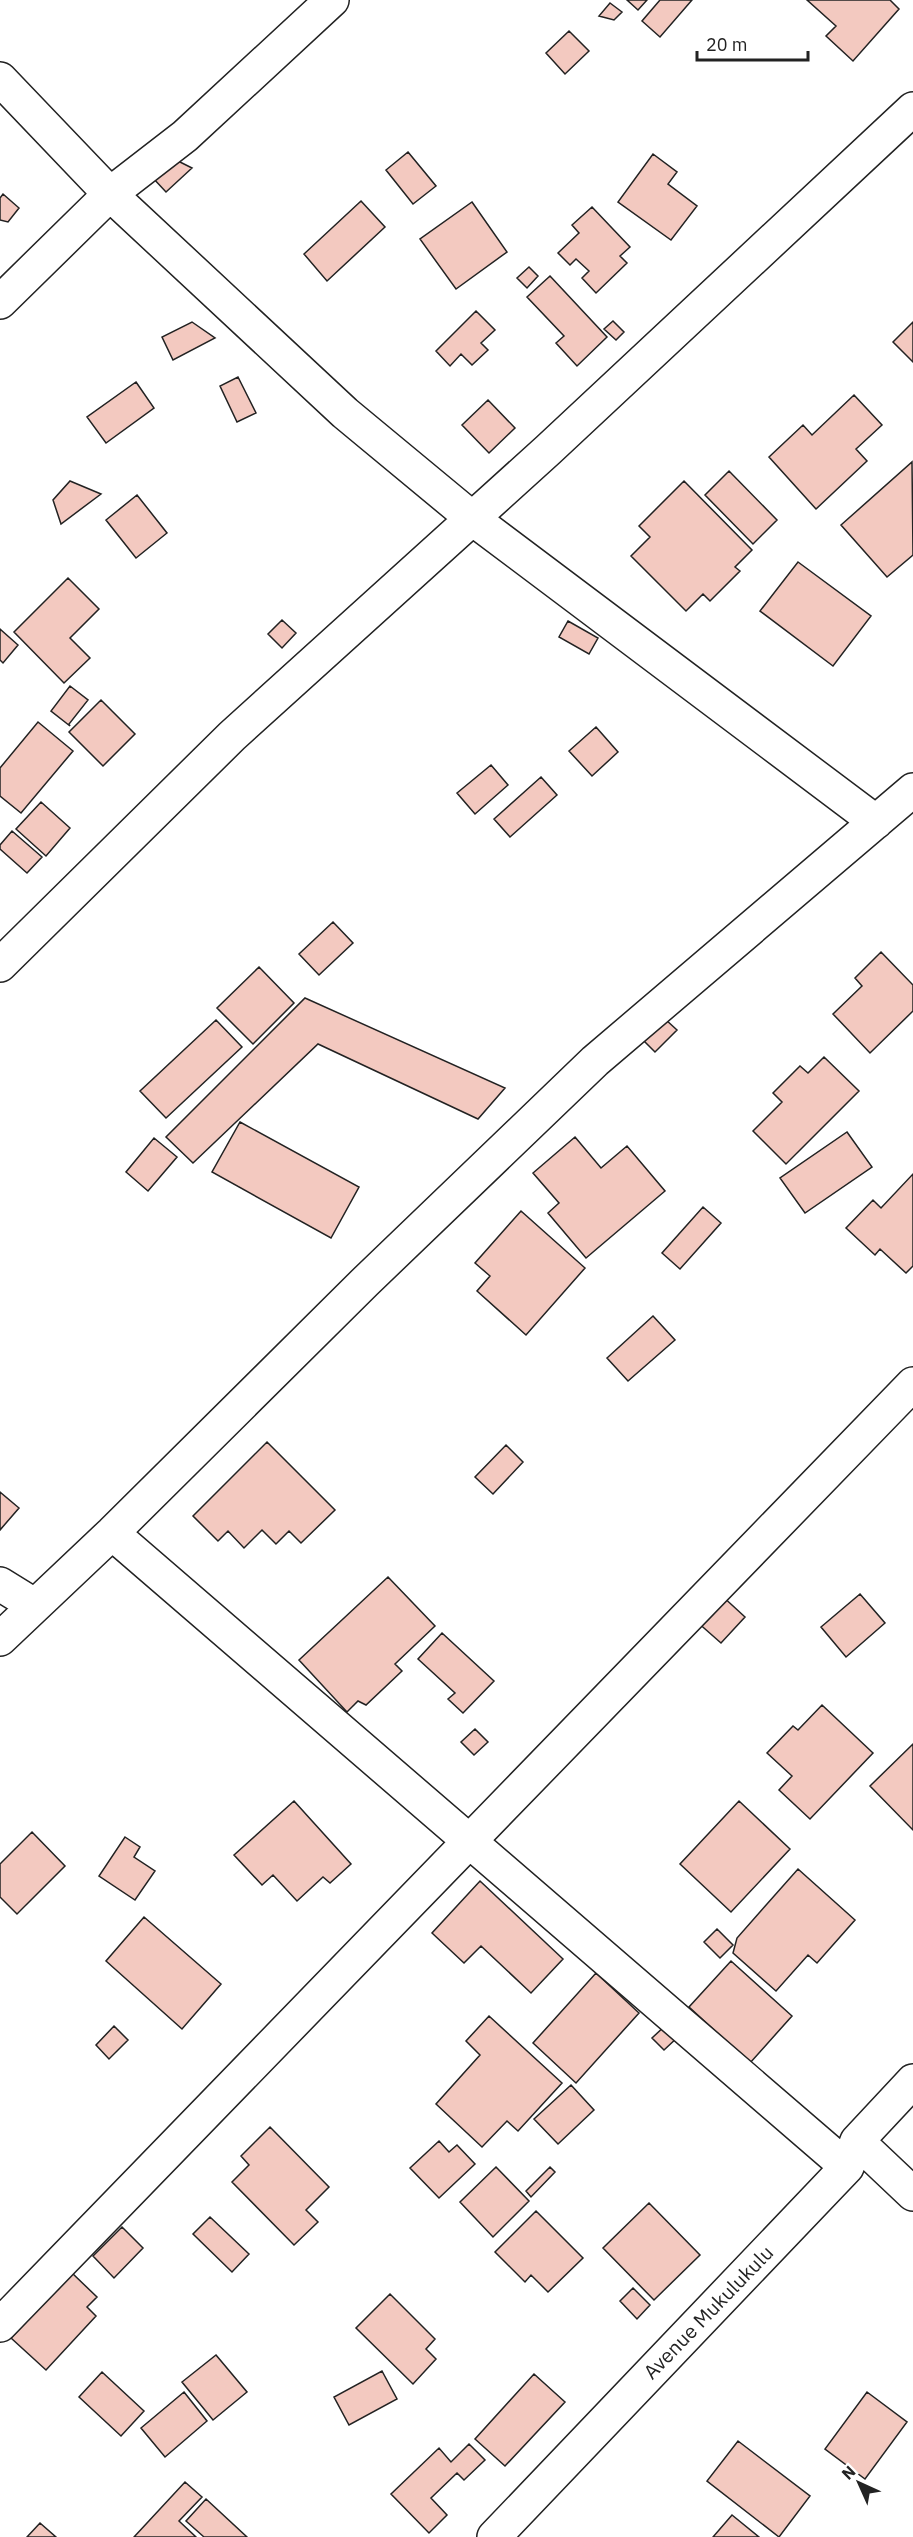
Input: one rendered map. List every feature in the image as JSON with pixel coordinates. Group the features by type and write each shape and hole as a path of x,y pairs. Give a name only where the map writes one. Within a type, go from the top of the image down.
{"street":[{"path":"0,302 110,194 185,136 332,0"},
{"path":"0,79 110,194 345,414 473,519 876,822"},
{"path":"0,964 232,736 473,519 913,109"},
{"path":"0,1639 112,1533 365,1282 473,1181 595,1061 913,790"},
{"path":"0,2325 468,1840 913,1384"},
{"path":"112,1533 468,1840 852,2154 913,2194"},
{"path":"0,1584 34,1605"},
{"name":"Avenue Mukulukulu","path":"494,2537 852,2154 913,2081"}],"building":[{"path":"627,0 647,0 638,10"},
{"path":"660,0 692,0 660,37 642,21"},
{"path":"807,0 890,0 899,9 853,61 826,36 836,26"},
{"path":"610,3 622,12 614,20 599,16"},
{"path":"569,31 589,51 565,74 546,53"},
{"path":"408,152 436,186 413,204 386,170"},
{"path":"653,154 677,172 668,184 697,206 671,240 618,202"},
{"path":"174,159 192,168 166,192 153,178"},
{"path":"3,194 19,208 8,222 0,220 0,198"},
{"path":"361,201 385,227 327,281 304,254"},
{"path":"472,202 507,252 456,289 420,239"},
{"path":"592,207 630,247 620,256 627,263 596,293 582,278 589,271 576,259 570,265 558,253 579,233 572,225"},
{"path":"529,267 538,276 527,288 517,278"},
{"path":"550,276 607,337 577,366 556,343 564,336 527,297"},
{"path":"476,311 495,330 481,343 488,350 472,365 461,354 450,366 436,351"},
{"path":"613,321 624,332 616,340 604,329"},
{"path":"192,322 215,338 173,360 162,337"},
{"path":"913,322 913,362 893,342"},
{"path":"238,377 256,413 237,422 220,386"},
{"path":"136,382 154,408 106,443 87,417"},
{"path":"854,395 882,425 856,449 867,461 816,509 769,457 803,425 812,435"},
{"path":"488,400 515,428 489,453 462,425"},
{"path":"912,462 913,555 887,577 841,525"},
{"path":"729,471 777,520 753,544 705,495"},
{"path":"70,481 101,494 61,524 53,500"},
{"path":"684,481 752,550 735,567 740,571 710,601 703,594 686,611 631,556 650,537 639,526"},
{"path":"137,495 167,533 136,558 106,520"},
{"path":"798,562 871,616 833,666 760,611"},
{"path":"68,578 99,609 70,638 90,658 64,683 14,632"},
{"path":"282,620 296,633 282,648 268,634"},
{"path":"568,621 598,638 589,654 559,637"},
{"path":"0,629 18,645 3,663 0,660"},
{"path":"70,686 88,700 69,724 70,726 51,711"},
{"path":"101,700 135,734 103,766 69,732"},
{"path":"38,722 73,751 21,813 0,796 0,768"},
{"path":"596,727 618,752 592,776 569,751"},
{"path":"491,765 508,785 475,814 457,793"},
{"path":"541,777 557,795 510,837 494,819"},
{"path":"41,802 70,828 46,856 16,829"},
{"path":"12,831 42,857 27,873 0,849 0,845"},
{"path":"333,922 353,943 319,975 299,954"},
{"path":"881,952 913,985 913,1011 870,1053 833,1014 862,986 855,978"},
{"path":"259,967 294,1003 253,1044 217,1008"},
{"path":"305,998 505,1088 478,1119 318,1044 193,1163 166,1137"},
{"path":"665,1019 677,1030 655,1052 644,1041"},
{"path":"216,1020 242,1047 166,1118 140,1091"},
{"path":"824,1057 859,1091 786,1164 753,1131 782,1102 773,1093 800,1066 808,1073"},
{"path":"240,1122 359,1187 331,1238 212,1172"},
{"path":"847,1132 872,1167 805,1213 780,1178"},
{"path":"575,1137 601,1168 627,1146 665,1191 586,1258 548,1213 559,1203 533,1173"},
{"path":"154,1138 177,1157 148,1191 126,1172"},
{"path":"913,1174 913,1266 906,1273 880,1249 875,1255 846,1228 873,1200 881,1208"},
{"path":"703,1207 721,1223 680,1269 662,1253"},
{"path":"521,1211 585,1268 526,1335 477,1291 490,1276 475,1263"},
{"path":"653,1316 675,1340 628,1381 607,1358"},
{"path":"267,1442 335,1510 301,1543 289,1531 276,1544 262,1530 244,1548 228,1531 218,1541 193,1516"},
{"path":"506,1445 523,1462 493,1494 475,1477"},
{"path":"0,1492 19,1508 0,1530"},
{"path":"388,1577 435,1626 395,1664 402,1671 366,1705 358,1701 347,1712 299,1660"},
{"path":"720,1594 745,1617 721,1643 696,1621"},
{"path":"860,1594 885,1623 846,1657 821,1627"},
{"path":"442,1633 494,1681 463,1713 448,1699 455,1693 418,1659"},
{"path":"822,1705 873,1753 810,1819 779,1790 792,1776 767,1753 793,1726 798,1730"},
{"path":"475,1729 488,1742 474,1755 461,1742"},
{"path":"913,1744 913,1830 870,1786"},
{"path":"294,1801 351,1864 330,1883 323,1877 297,1901 273,1875 262,1885 234,1855"},
{"path":"739,1801 790,1849 731,1912 680,1864"},
{"path":"32,1832 65,1866 17,1914 0,1897 0,1864"},
{"path":"125,1837 140,1847 134,1857 155,1871 135,1900 99,1876"},
{"path":"798,1869 855,1920 817,1963 808,1955 776,1991 733,1953 737,1938"},
{"path":"480,1881 563,1959 531,1993 481,1946 464,1963 432,1933"},
{"path":"144,1917 221,1984 182,2029 106,1961"},
{"path":"717,1929 733,1945 720,1958 704,1942"},
{"path":"731,1961 792,2016 750,2063 689,2007"},
{"path":"596,1973 639,2013 576,2083 533,2043"},
{"path":"489,2016 562,2083 518,2131 507,2121 482,2147 436,2104 480,2055 466,2041"},
{"path":"667,2024 679,2036 664,2050 652,2038"},
{"path":"114,2026 128,2040 109,2059 96,2045"},
{"path":"571,2085 594,2110 558,2144 534,2119"},
{"path":"270,2127 329,2187 306,2210 318,2222 294,2245 232,2182 249,2165 241,2156"},
{"path":"439,2141 449,2152 457,2145 475,2164 439,2198 410,2168"},
{"path":"496,2167 529,2201 493,2237 460,2202"},
{"path":"550,2167 555,2172 531,2197 526,2191"},
{"path":"649,2203 700,2255 654,2300 603,2248"},
{"path":"536,2211 583,2258 548,2292 531,2275 525,2282 495,2252"},
{"path":"210,2217 249,2254 232,2272 193,2234"},
{"path":"122,2227 143,2248 114,2278 93,2256"},
{"path":"72,2273 97,2297 87,2307 96,2316 46,2370 11,2338"},
{"path":"633,2288 650,2305 637,2319 620,2301"},
{"path":"390,2294 435,2339 426,2349 436,2359 413,2384 356,2328"},
{"path":"216,2355 247,2392 213,2420 182,2382"},
{"path":"382,2371 397,2399 349,2425 334,2397"},
{"path":"102,2372 144,2411 121,2436 79,2397"},
{"path":"534,2374 565,2402 505,2466 475,2439"},
{"path":"184,2392 207,2421 165,2457 141,2428"},
{"path":"867,2392 907,2422 865,2479 825,2449"},
{"path":"738,2441 810,2496 779,2537 707,2481"},
{"path":"469,2444 485,2460 464,2480 457,2473 431,2498 447,2515 429,2533 391,2494 439,2448 451,2462"},
{"path":"185,2482 202,2497 179,2521 196,2537 134,2537"},
{"path":"206,2499 247,2537 204,2537 186,2521"},
{"path":"732,2515 759,2537 713,2537"},
{"path":"40,2523 56,2537 27,2537"}]}
